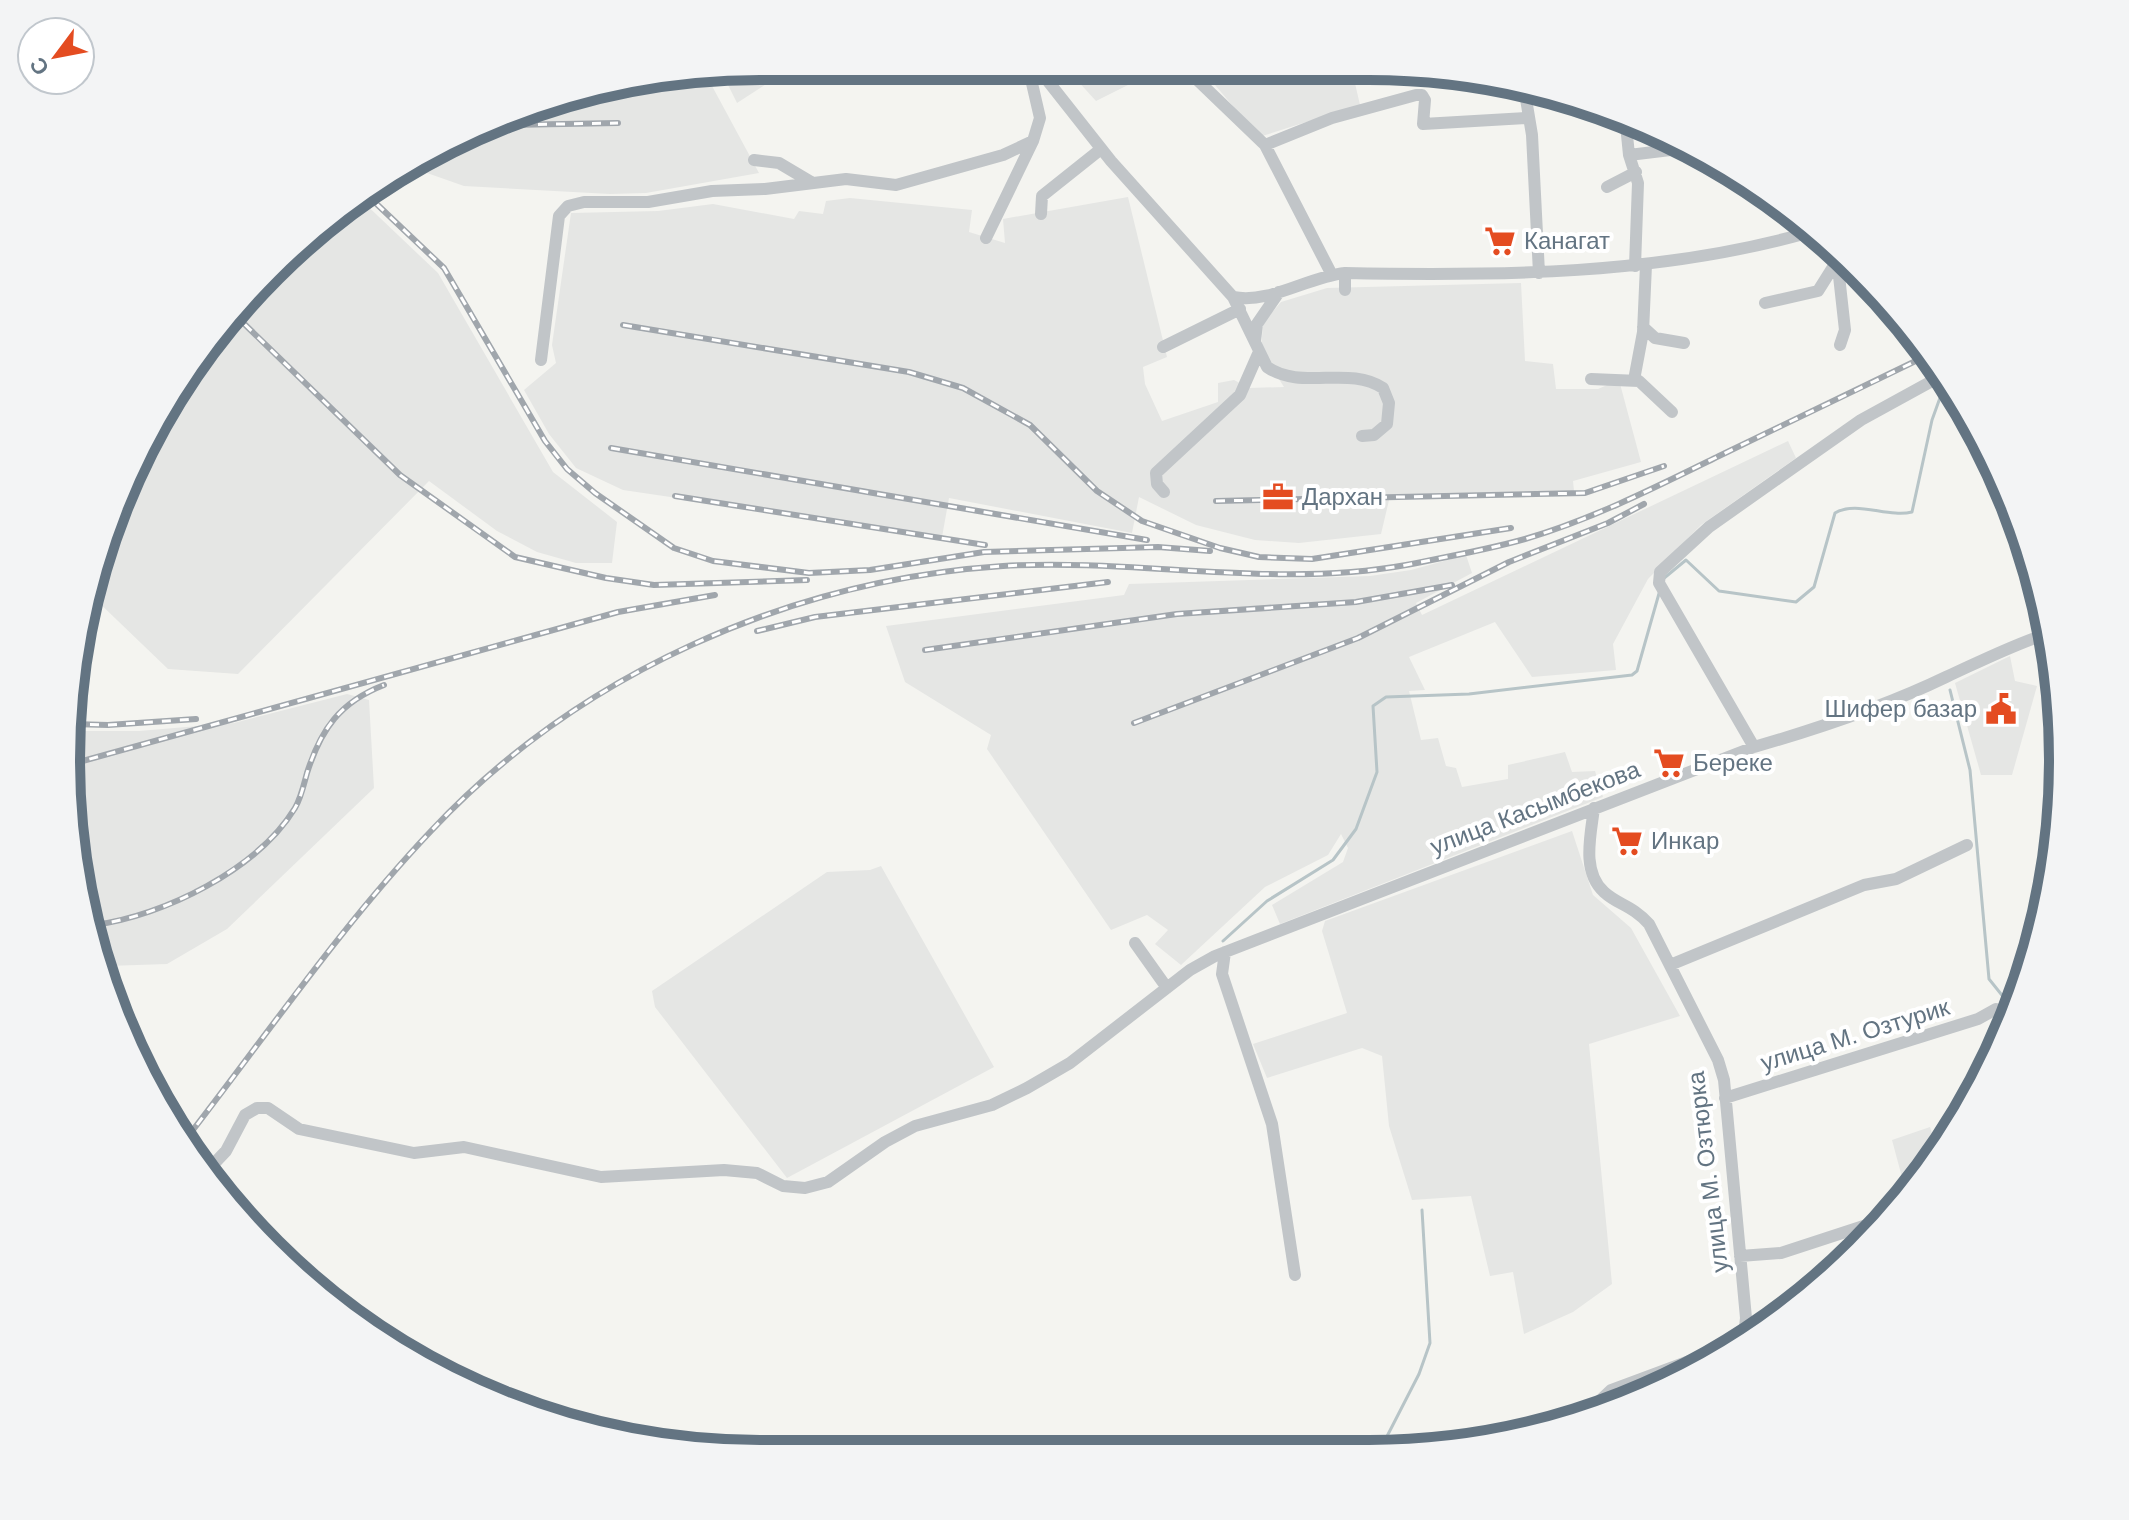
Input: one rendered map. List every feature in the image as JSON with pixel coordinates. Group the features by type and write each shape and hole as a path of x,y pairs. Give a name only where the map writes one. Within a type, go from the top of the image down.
{"street":[{"path":"986,238 1033,141 1040,118 1031,80"},
{"path":"1047,80 1101,149 1233,297 1267,367 1281,375 1349,379 1372,382 1383,388 1389,403 1387,424 1374,435 1362,436"},
{"path":"1197,80 1265,145 1339,274 1345,290"},
{"path":"1265,145 1332,118 1416,95 1422,95 1425,100 1423,124 1527,118"},
{"path":"1525,98 1532,135 1539,273"},
{"path":"1627,131 1629,155 1636,172 1643,327 1634,380"},
{"path":"541,360 559,216 568,206 584,202 648,202 712,191 765,189 846,179 896,185 1003,155 1033,141"},
{"path":"1041,214 1042,196 1101,149"},
{"path":"1629,155 1670,150"},
{"path":"754,160 779,163 811,182"},
{"path":"1607,187 1636,172"},
{"path":"1233,297 1254,298 1339,274 1539,273 1640,266 1739,250 1800,235"},
{"path":"1765,303 1818,291 1834,264"},
{"path":"1837,267 1844,319 1840,345"},
{"path":"1164,492 1155,480 1156,473 1240,395 1257,348 1257,324 1279,292"},
{"path":"1163,347 1240,309"},
{"path":"1643,327 1655,338 1684,343"},
{"path":"1591,379 1643,383 1672,412"},
{"path":"1754,747 1659,583 1660,572 1709,527 1861,420 1933,381"},
{"name":"улица Касымбекова","path":"214,1164 226,1151 245,1115 257,1108 268,1108 299,1129 414,1153 464,1147 601,1177 746,1172 757,1173 783,1186 805,1188 828,1182 885,1142 915,1126 992,1105 1070,1063 1167,988 1220,954 1754,747 1840,722 1947,677 2009,645 2038,636"},
{"name":"улица М. Озтюрка","path":"1594,808 1589,855 1595,878 1604,892 1634,907 1649,924 1718,1060 1725,1098 1744,1327"},
{"path":"1670,965 1864,885 1896,879 1967,845"},
{"path":"1135,943 1167,988"},
{"path":"1220,954 1222,974 1272,1124 1295,1275"},
{"name":"улица М. Озтурик","path":"1725,1098 1978,1019 1996,1009"},
{"path":"1740,1256 1781,1253 1864,1226"},
{"path":"1602,1399 1611,1390 1682,1364"}],"shaded area":[{"path":"772,80 737,103 726,81"},
{"path":"1077,80 1138,80 1096,101"},
{"path":"1211,80 1354,80 1360,105 1259,137"},
{"path":"710,82 759,173 646,193 464,186 421,171 459,150 541,116 627,93"},
{"path":"1128,197 1167,357 1143,367 1145,384 1162,421 1218,402 1218,383 1234,380 1249,388 1284,387 1261,351 1263,323 1281,302 1327,288 1521,283 1525,361 1553,364 1556,389 1598,389 1619,380 1641,462 1573,481 1574,491 1529,496 1390,496 1381,534 1299,543 1255,540 1196,525 1139,497 1132,533 949,498 942,537 623,490 576,468 549,434 524,390 556,363 552,345 571,213 658,211 713,204 794,219 799,211 823,214 826,201 850,198 972,210 969,232 1005,243 1003,219"},
{"path":"367,206 438,273 553,472 617,522 612,563 576,563 537,552 497,531 429,481 238,674 168,669 99,602 116,541 132,500 171,420 221,346 279,279"},
{"path":"1788,441 1796,458 1701,525 1648,579 1613,644 1616,670 1532,677 1495,622 1409,657 1425,690 1409,691 1421,740 1438,738 1446,766 1456,768 1462,787 1508,779 1508,765 1565,752 1572,772 1595,771 1603,797 1280,924 1272,905 1343,862 1348,848 1341,834 1328,855 1265,887 1181,965 1155,944 1168,930 1147,915 1111,930 987,749 991,735 905,682 886,626 1124,595 1129,584 1370,576 1411,570 1466,555 1472,573 1416,603 1422,615"},
{"name":"Шифер базар","path":"2010,656 2015,681 2037,686 2012,775 1981,775 1955,683"},
{"path":"347,694 369,700 374,788 227,929 167,964 112,966 93,893 86,849 81,804 81,731 139,731 234,723"},
{"path":"1572,831 1593,895 1631,928 1680,1016 1589,1044 1612,1284 1573,1312 1524,1334 1513,1272 1490,1276 1471,1196 1412,1200 1389,1126 1382,1056 1362,1048 1267,1078 1253,1044 1347,1013 1322,931 1325,921"},
{"path":"881,866 994,1067 787,1178 655,1007 652,991 827,872 870,870"},
{"path":"1930,1127 1934,1139 1903,1180 1892,1140"}],"waterway":[{"path":"1663,579 1686,560 1719,591 1796,602 1814,587 1835,513 1853,508 1912,512 1932,420 1942,395"},
{"path":"1223,941 1267,901 1333,860 1356,829 1377,772 1373,706 1386,697 1469,694 1632,675 1637,671 1660,590"},
{"path":"1950,690 1970,770 1989,979 2005,999"},
{"path":"1385,1440 1419,1374 1430,1343 1422,1210"}],"railway":[{"path":"519,125 618,123"},
{"path":"374,201 444,268 545,441 567,469 595,493 674,548 713,561 809,573 870,570 984,552 1158,547 1210,551"},
{"path":"241,321 400,475 515,557 606,578 654,585 807,580"},
{"path":"623,325 909,372 963,388 1030,425 1097,491 1142,521 1220,548 1259,557 1312,559 1511,528"},
{"path":"191,1132 335,943 431,831 489,775 552,725 620,682 692,645 767,615 844,591 923,575 1003,566 1053,565 1255,574 1356,572 1496,547 1550,531 1624,502 1918,360"},
{"path":"611,448 1147,540"},
{"path":"1216,501 1585,493 1664,466"},
{"path":"675,496 985,545"},
{"path":"1134,723 1358,638 1509,562 1608,523 1644,504"},
{"path":"757,631 815,617 1108,582"},
{"path":"925,650 1177,614 1356,602 1452,585"},
{"path":"80,762 618,612 715,595"},
{"path":"100,924 150,912 179,900 207,886 258,851 295,808 319,743 334,719 355,700 384,685"},
{"path":"81,724 196,719"}],"place":[{"name":"Канагат","path":"1500,241"},
{"name":"Дархан","path":"1278,497"},
{"name":"Шифер базар","path":"2001,709"},
{"name":"Береке","path":"1669,763"},
{"name":"Инкар","path":"1627,841"}]}
